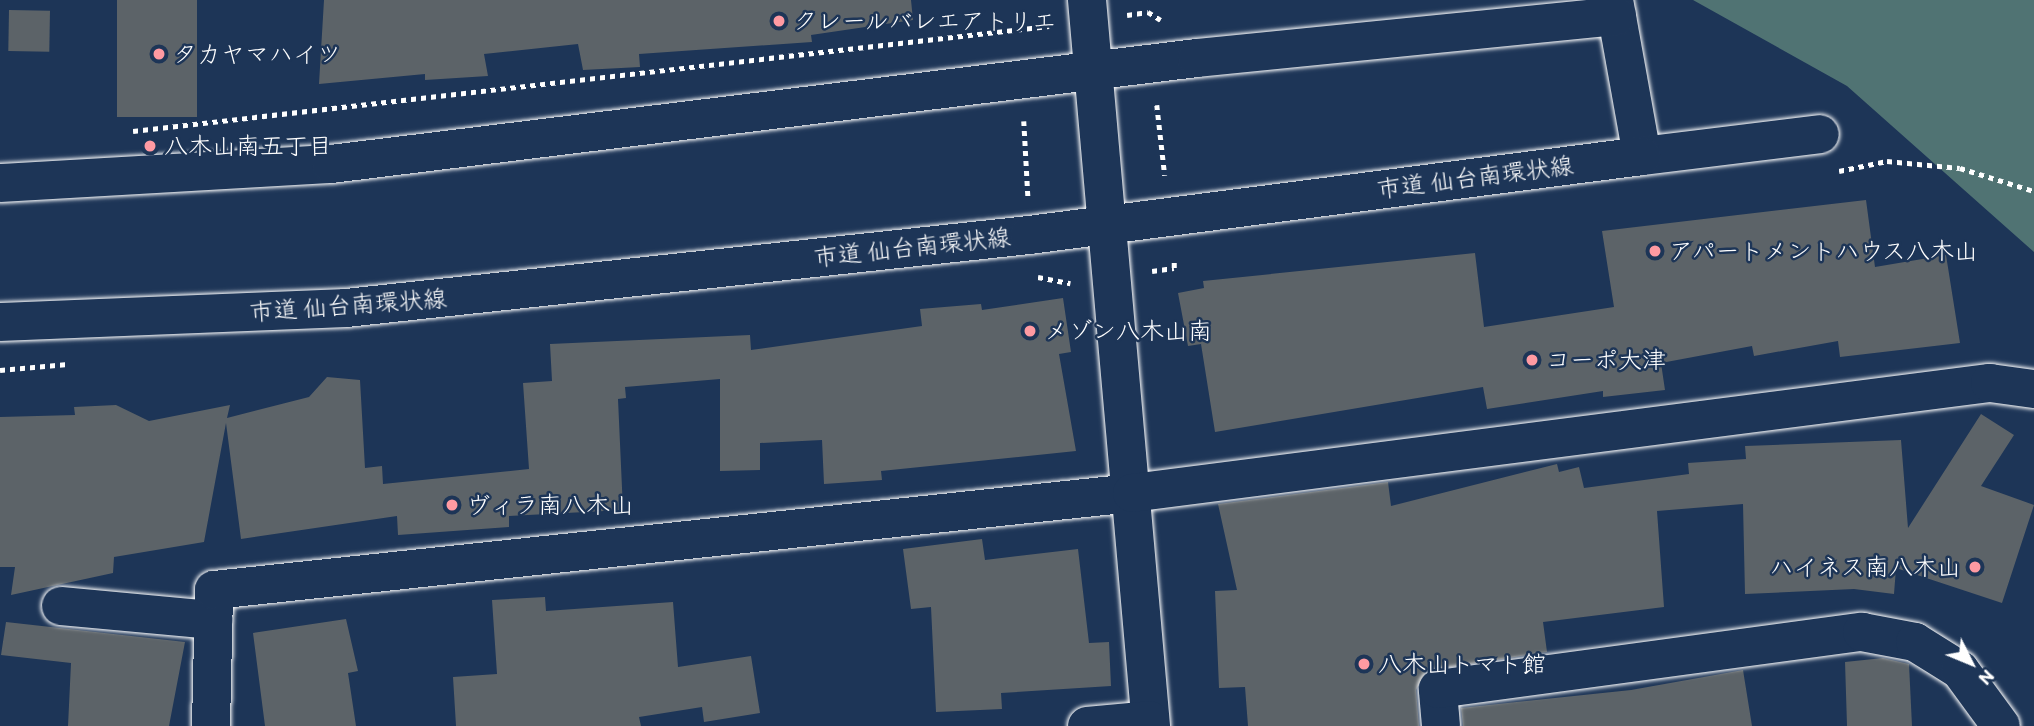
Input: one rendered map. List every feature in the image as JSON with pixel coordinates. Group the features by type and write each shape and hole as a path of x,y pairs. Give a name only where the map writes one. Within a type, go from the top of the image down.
{"street":[{"path":"0,183 331,164 1023,83 1616,8 1642,156"},
{"path":"1087,726 1151,723 1088,11"},
{"name":"市道 仙台南環状線","path":"0,323 346,308 1029,235 1820,134"},
{"path":"211,726 214,590 1132,493 1990,383 2034,389"},
{"path":"61,606 213,620"},
{"path":"1441,726 1438,689 1862,632 1915,642 1960,670 2001,726"}],"path":[{"path":"124,132 1019,30 1088,11 1148,12 1167,24"},
{"path":"1148,12 1170,216"},
{"path":"1019,30 1029,235"},
{"path":"1832,173 1887,161 1960,168 2034,191"}],"green space":[{"path":"1693,0 2034,0 2034,252 1847,86"}],"building":[{"name":"タカヤマハイツ","path":"117,0 197,0 197,117 117,117"},
{"path":"324,0 911,0 913,20 811,35 812,42 639,54 640,67 583,70 578,44 484,54 488,76 425,80 425,74 319,84"},
{"path":"9,10 50,11 49,52 8,51"},
{"path":"1866,200 1875,267 1946,255 1960,343 1840,357 1838,341 1754,356 1752,346 1661,363 1665,390 1603,397 1603,391 1487,409 1483,387 1215,432 1201,344 1188,346 1178,293 1204,288 1203,281 1475,253 1484,327 1614,307 1602,231"},
{"path":"1063,298 1071,352 1059,354 1076,451 881,471 882,480 824,484 822,440 760,443 760,470 720,471 720,379 625,387 626,398 618,399 623,510 509,516 509,527 398,535 397,516 241,539 226,423 204,542 114,557 113,573 11,595 15,567 0,567 0,417 75,415 74,407 116,405 149,421 230,405 227,418 309,397 327,377 360,380 365,468 382,466 383,484 529,469 523,383 552,381 550,344 750,335 751,350 922,326 920,309 981,304 982,310"},
{"path":"1981,414 2014,435 1981,486 2034,505 2002,603 1896,568 1894,594 1854,589 1745,594 1743,504 1657,511 1664,607 1543,622 1547,652 1426,671 1416,690 1419,726 1248,726 1245,687 1219,688 1215,591 1237,590 1218,504 1388,482 1391,506 1557,464 1559,472 1579,467 1584,488 1689,474 1688,463 1746,459 1745,446 1901,440 1908,528"},
{"path":"982,539 985,560 1078,549 1089,643 1109,642 1111,686 1001,693 1002,709 936,712 931,607 911,609 903,549"},
{"path":"545,597 546,611 673,602 678,667 751,656 760,713 704,722 702,707 639,717 641,726 456,726 453,677 497,674 492,600"},
{"path":"346,619 358,671 348,673 356,726 265,726 253,633"},
{"path":"6,622 185,642 169,726 68,726 71,663 1,655"},
{"path":"1883,658 1909,664 1912,726 1847,726 1845,662"},
{"path":"1743,670 1752,726 1463,726 1461,708 1631,690"}],"place":[{"name":"クレールバレエアトリエ","path":"779,21"},
{"name":"タカヤマハイツ","path":"159,54"},
{"name":"八木山南五丁目","path":"150,146"},
{"name":"アパートメントハウス八木山","path":"1655,251"},
{"name":"メゾン八木山南","path":"1030,331"},
{"name":"コーポ大津","path":"1532,360"},
{"name":"ヴィラ南八木山","path":"452,505"},
{"name":"ハイネス南八木山","path":"1975,567"},
{"name":"八木山トマト館","path":"1364,664"}]}
